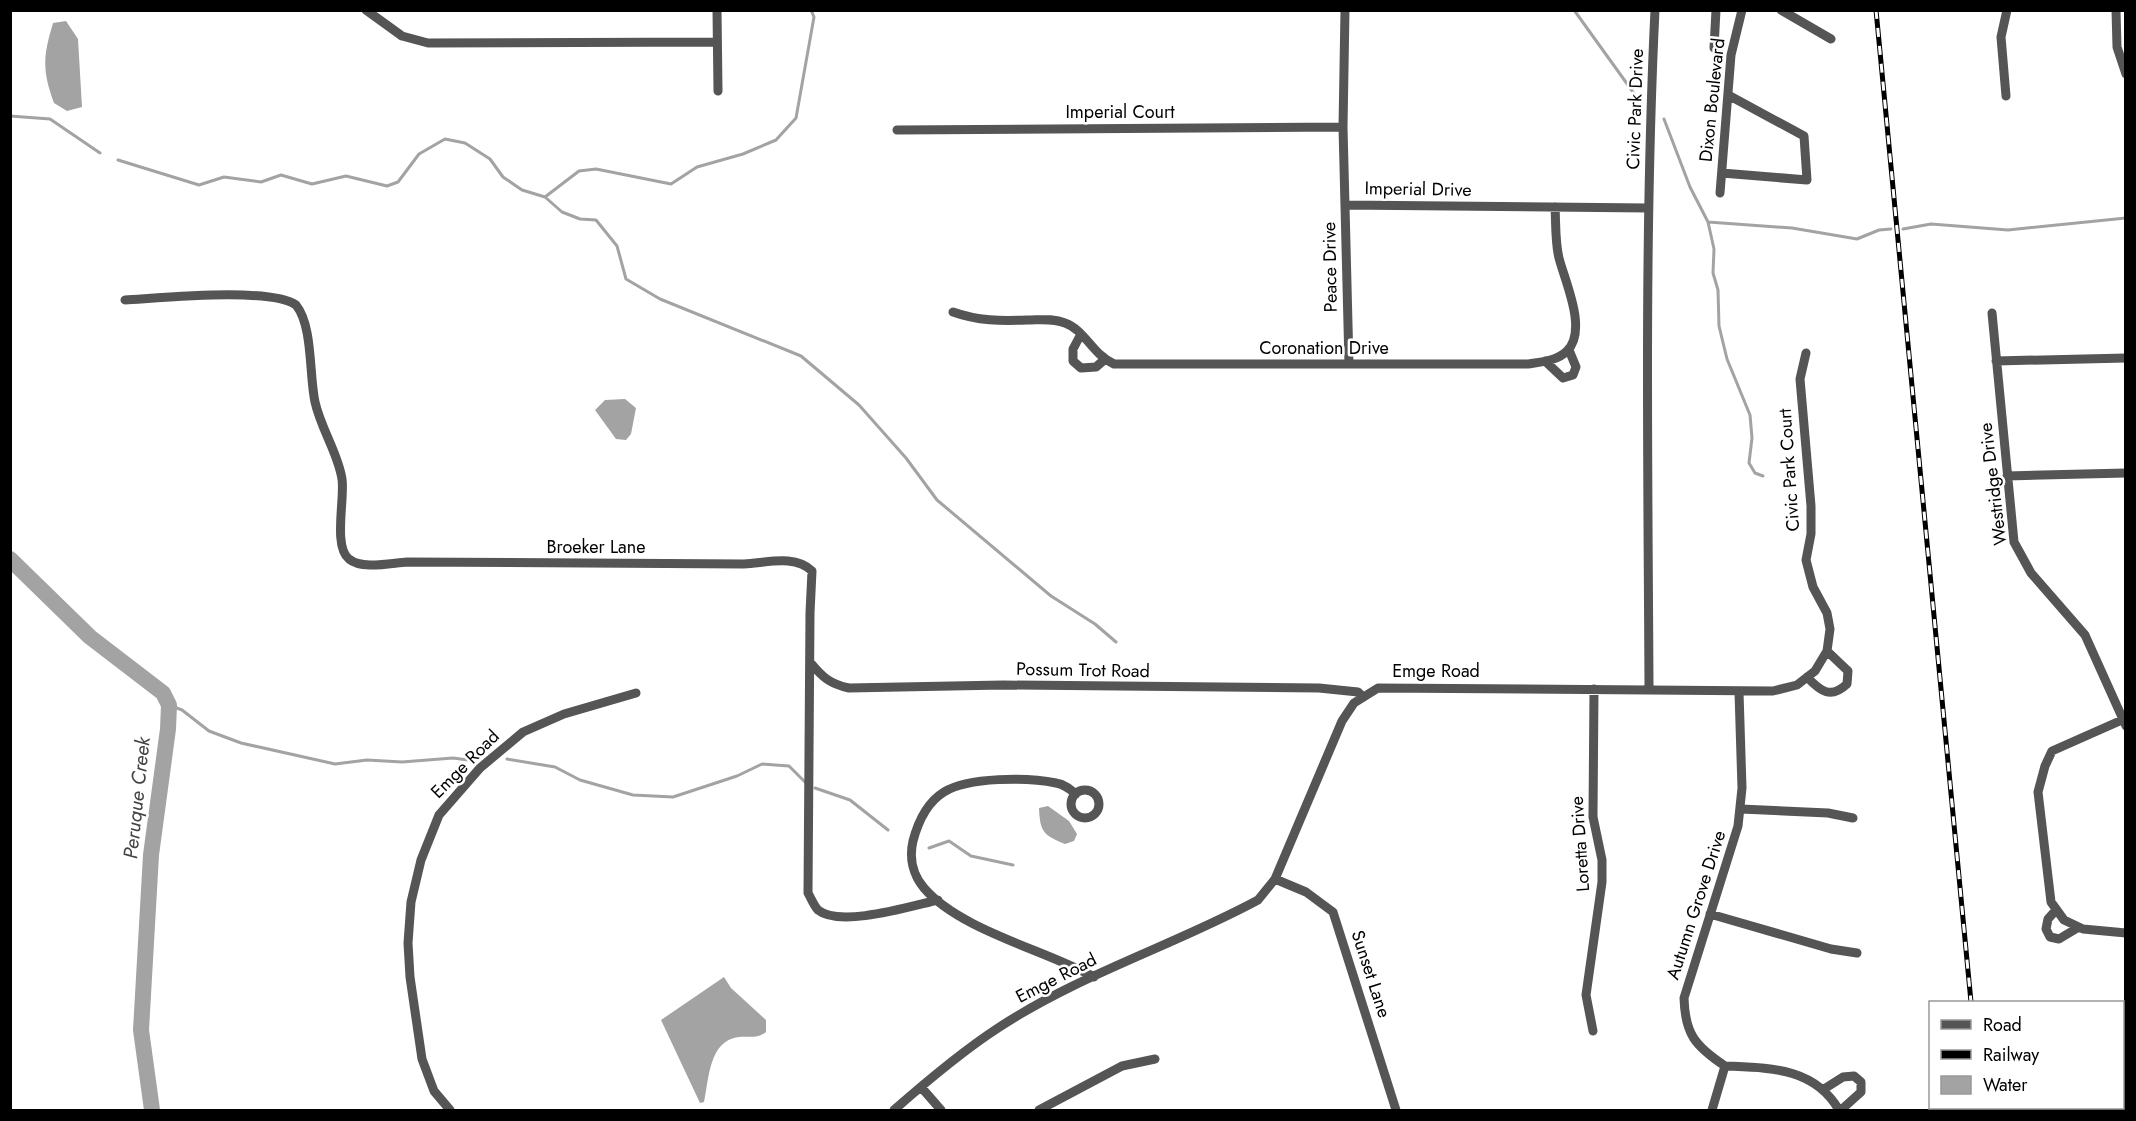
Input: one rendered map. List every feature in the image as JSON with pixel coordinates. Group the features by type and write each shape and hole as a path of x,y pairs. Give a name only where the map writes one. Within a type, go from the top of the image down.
{"street":[{"path":"366,10 402,36 428,43 717,42"},
{"path":"717,10 718,91"},
{"name":"Imperial Drive","path":"1345,10 1343,127 1345,205 1648,208"},
{"name":"Civic Park Drive","path":"1648,208 1655,10"},
{"path":"1714,48 1716,10"},
{"name":"Dixon Boulevard","path":"1720,193 1730,96 1731,55 1742,10"},
{"path":"1781,10 1831,39"},
{"path":"2006,96 2001,37 2007,10"},
{"path":"2116,10 2117,47 2126,74"},
{"path":"1722,173 1807,180 1804,136 1730,96"},
{"name":"Imperial Court","path":"897,130 1343,127"},
{"name":"Peace Drive","path":"1345,205 1349,364"},
{"path":"1545,361 1563,378 1573,375 1576,367 1569,350 1576,326 1572,296 1559,257 1555,207"},
{"path":"1648,208 1649,689 1773,691 1797,685 1807,677 1815,671 1827,651 1848,671 1847,684 1839,691 1829,694 1820,691 1807,677"},
{"name":"Broeker Lane","path":"125,300 236,296 281,298 296,305 305,323 316,404 342,480 341,540 348,559 362,564 407,562 804,563 812,571 813,583 808,893 817,909 828,914 850,917 938,900"},
{"path":"953,312 989,321 1053,320 1076,328 1104,360"},
{"name":"Westridge Drive","path":"1992,313 2014,542 2021,559 2085,635 2124,723"},
{"name":"Coronation Drive","path":"1081,334 1073,349 1073,361 1081,368 1096,367 1104,360 1114,364 1139,366 1528,364 1557,358 1569,350"},
{"name":"Civic Park Court","path":"1806,353 1800,380 1811,534 1806,560 1814,587 1827,613 1830,629 1827,651"},
{"path":"1996,361 2126,358"},
{"path":"2007,476 2126,473"},
{"name":"Possum Trot Road","path":"810,662 821,676 833,685 849,688 1002,685 1319,688 1358,692 1363,697"},
{"name":"Emge Road","path":"894,1110 998,1028 1094,976 1258,900 1275,879 1342,721 1354,703 1378,688 1649,689"},
{"name":"Loretta Drive","path":"1593,1030 1586,995 1602,882 1602,860 1593,817 1594,688"},
{"name":"Autumn Grove Drive","path":"1725,1066 1697,1045 1685,1018 1684,998 1738,826 1741,809 1738,692"},
{"name":"Emge Road","path":"450,1110 434,1091 422,1059 410,977 408,943 411,902 421,860 439,814 480,768 523,732 564,714 636,693"},
{"path":"2124,723 2052,751 2038,792 2051,902 2064,920 2079,927 2126,933"},
{"path":"1076,794 1057,783 984,782 951,788 934,800 916,827 912,863 924,888 938,900 974,923 1070,963 1094,976"},
{"path":"1741,809 1828,813 1853,818"},
{"name":"Sunset Lane","path":"1275,879 1306,892 1333,912 1396,1110"},
{"path":"2056,910 2048,919 2046,929 2050,937 2060,939 2079,927"},
{"path":"1710,914 1832,950 1857,953"},
{"path":"1038,1110 1122,1066 1155,1059"},
{"path":"1712,1110 1725,1066 1790,1071 1808,1078 1824,1089 1840,1110 1861,1092 1861,1082 1854,1076 1843,1077 1824,1089"},
{"path":"921,1087 941,1110"}],"water":[{"path":"66,21 78,39 82,107 67,111 54,103 47,81 45,63 53,23"},
{"path":"625,399 636,408 631,434 626,440 616,439 595,410 605,400"},
{"path":"1048,806 1069,821 1077,834 1074,841 1065,844 1044,832 1039,808"},
{"path":"724,977 731,988 766,1020 766,1032 756,1036 739,1037 722,1045 712,1062 704,1102 700,1103 661,1020"}],"waterway":[{"path":"545,197 579,171 596,169 671,184 697,167 743,154 776,140 796,118 814,17 811,10"},
{"path":"1574,10 1638,99"},
{"path":"10,116 50,119 100,153"},
{"path":"1664,119 1690,187 1708,222 1714,249 1713,273 1718,290 1719,326 1727,359 1750,415 1752,438 1749,463 1755,473 1763,476"},
{"path":"118,160 199,185 224,177 261,182 281,175 312,184 346,176 387,186 398,182 419,154 445,139 465,143 490,159 503,177 522,190 545,197 562,212 580,219 596,220 617,246 626,279 660,299 801,356 859,405 906,458 937,500 1051,596 1095,624 1116,642"},
{"path":"1903,229 1931,224 2008,230 2126,218"},
{"path":"1708,222 1792,228 1857,239 1879,230 1891,229"},
{"name":"Peruque Creek","path":"10,559 90,637 163,693 169,705 168,729 151,855 141,1030 152,1110"},
{"path":"169,705 182,710 209,731 241,743 335,764 367,760 402,762 453,758 468,760"},
{"path":"507,759 555,767 580,780 633,795 673,797 737,776 762,764 789,766 806,783"},
{"path":"815,788 850,800 888,830"},
{"path":"929,848 949,841 971,856 1013,865"}],"railway":[{"path":"1876,10 1971,1001"}]}
